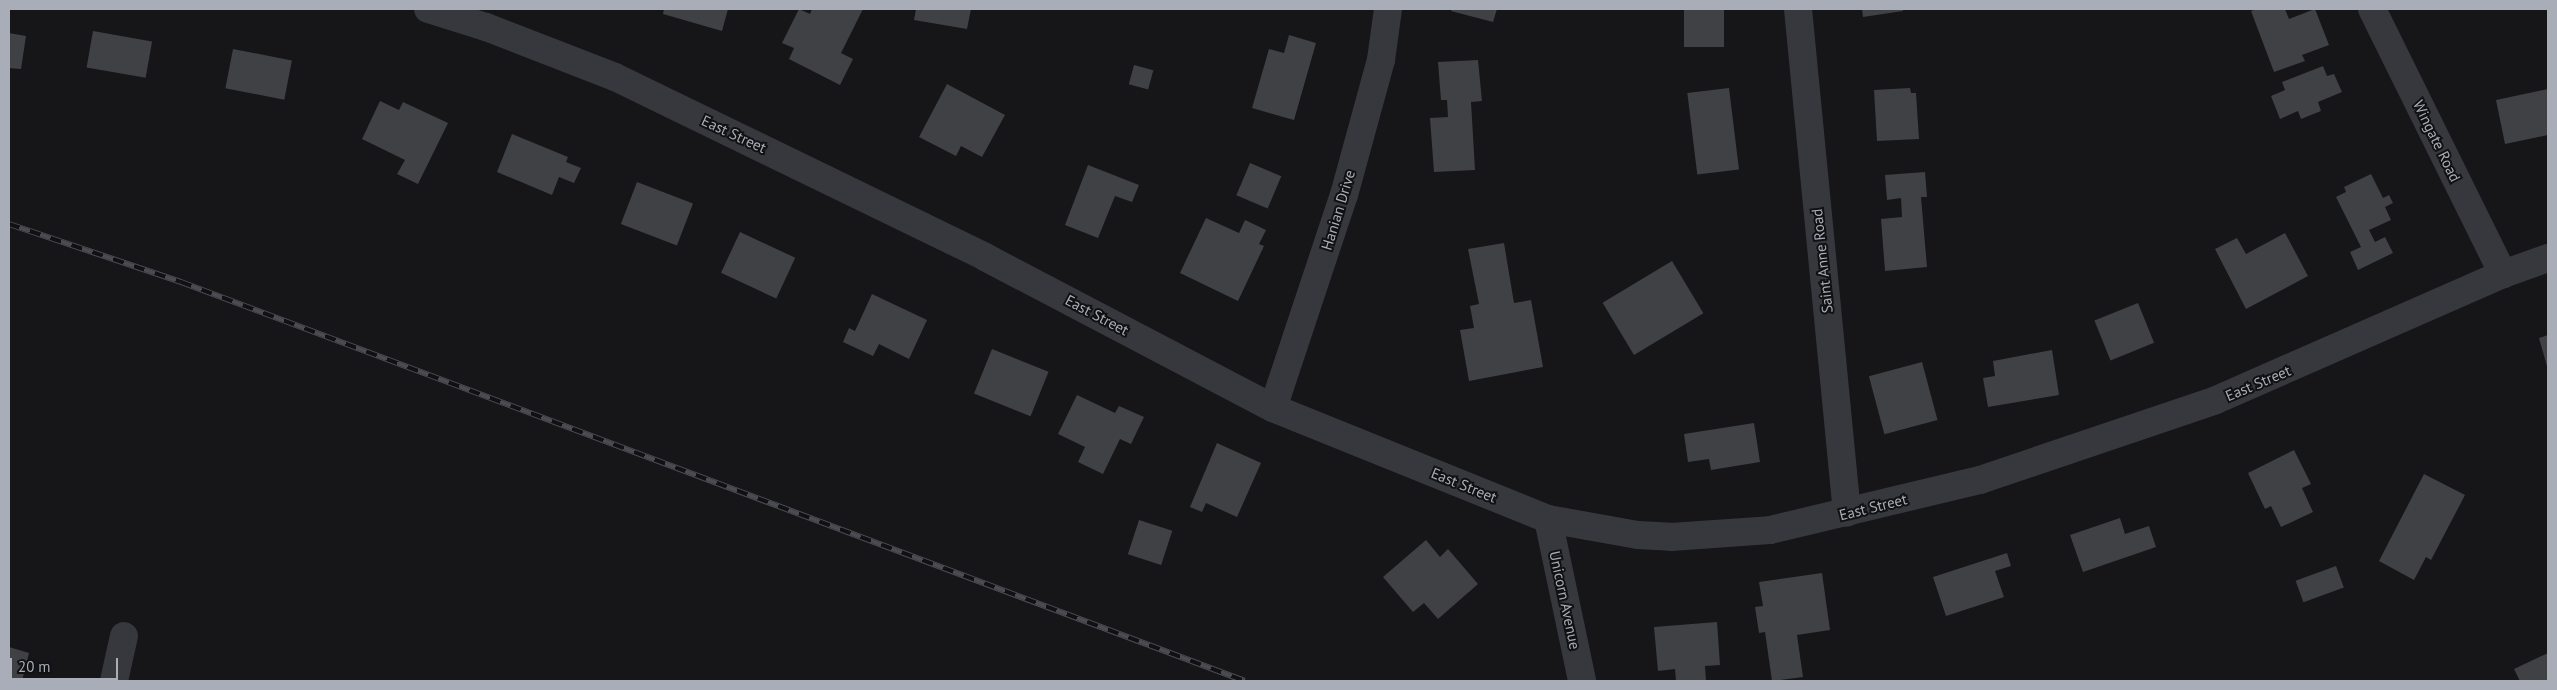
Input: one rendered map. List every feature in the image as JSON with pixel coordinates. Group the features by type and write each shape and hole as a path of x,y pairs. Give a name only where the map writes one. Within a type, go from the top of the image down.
{"street":[{"name":"East Street","path":"428,9 486,26 615,77 985,257 1273,408 1548,520 1638,535 1671,538 1770,530 1980,480 2216,400 2503,274 2548,258"},
{"name":"Hanian Drive","path":"1273,408 1344,195 1381,60 1388,9"},
{"name":"Saint Anne Road","path":"1798,9 1847,513"},
{"name":"Wingate Road","path":"2372,9 2503,274"},
{"name":"Unicorn Avenue","path":"1548,520 1582,681"},
{"path":"114,681 124,636"}],"building":[{"path":"664,9 728,9 722,31 663,14"},
{"path":"799,9 810,14 812,9 863,9 841,53 853,59 840,85 789,59 794,48 782,43"},
{"path":"916,9 971,9 967,29 914,20"},
{"path":"1452,9 1497,9 1493,22 1451,11"},
{"path":"1684,9 1724,9 1724,47 1684,47"},
{"path":"1862,9 1903,9 1903,11 1863,17"},
{"path":"2257,9 2285,9 2289,19 2315,9 2329,45 2302,55 2305,61 2274,72 2251,11"},
{"path":"93,31 152,41 146,78 87,67"},
{"path":"9,33 26,36 21,69 9,68"},
{"path":"1289,35 1316,43 1294,120 1252,108 1269,49 1284,53"},
{"path":"233,49 292,60 284,100 225,88"},
{"path":"1478,60 1482,101 1471,102 1475,170 1434,172 1430,118 1448,117 1447,100 1441,100 1438,62"},
{"path":"1134,65 1153,70 1148,89 1129,84"},
{"path":"2323,66 2327,76 2334,74 2342,92 2318,102 2321,111 2301,119 2298,111 2280,119 2271,96 2285,90 2282,82"},
{"path":"947,84 1005,115 982,157 961,146 956,156 919,137"},
{"path":"1729,88 1739,169 1697,175 1687,93"},
{"path":"1910,88 1911,93 1916,93 1919,139 1877,141 1874,90"},
{"path":"2548,89 2548,135 2505,144 2496,100"},
{"path":"380,101 399,110 403,102 448,123 418,184 397,174 405,160 362,139"},
{"path":"512,134 568,157 566,162 581,168 574,183 559,177 552,195 497,172"},
{"path":"1250,163 1281,176 1268,209 1236,195"},
{"path":"1088,165 1139,185 1132,202 1115,196 1098,238 1065,225"},
{"path":"1925,172 1927,197 1921,197 1927,267 1885,271 1881,219 1902,217 1901,198 1887,200 1885,175"},
{"path":"2371,174 2383,198 2389,195 2393,203 2385,207 2391,220 2369,230 2375,242 2385,237 2393,253 2358,270 2350,252 2361,247 2336,197 2346,192 2344,187"},
{"path":"637,182 693,204 677,246 621,224"},
{"path":"1206,218 1239,233 1245,220 1266,230 1259,244 1264,246 1238,301 1180,273"},
{"path":"740,232 795,258 776,299 721,273"},
{"path":"2285,233 2308,276 2246,309 2215,249 2237,238 2246,254"},
{"path":"1504,243 1514,303 1531,300 1543,367 1469,381 1460,330 1474,328 1470,306 1479,304 1468,249"},
{"path":"1672,261 1703,313 1634,355 1603,303"},
{"path":"872,294 927,320 909,359 879,344 873,356 843,342 849,328 855,331"},
{"path":"2138,303 2154,343 2111,360 2094,321"},
{"path":"2548,335 2548,370 2539,338"},
{"path":"992,349 1049,372 1031,416 974,394"},
{"path":"2052,350 2059,395 1988,407 1983,378 1995,376 1993,361"},
{"path":"1922,362 1938,420 1884,434 1869,376"},
{"path":"1077,395 1115,413 1119,406 1144,417 1131,444 1120,439 1103,474 1078,462 1085,447 1058,434"},
{"path":"1754,423 1760,462 1711,470 1709,459 1688,462 1684,434"},
{"path":"1217,443 1261,463 1237,517 1206,503 1202,512 1190,507"},
{"path":"2294,450 2311,484 2302,488 2313,512 2281,527 2271,506 2265,509 2248,473"},
{"path":"2424,474 2465,495 2431,560 2426,557 2414,580 2379,561"},
{"path":"2120,518 2125,534 2149,526 2156,547 2083,572 2070,535"},
{"path":"1139,520 1172,531 1161,565 1128,554"},
{"path":"1426,540 1440,557 1448,549 1478,584 1438,619 1424,603 1413,612 1383,577"},
{"path":"2007,553 2011,566 1995,571 2004,597 1946,616 1933,577"},
{"path":"2336,566 2344,588 2303,602 2296,581"},
{"path":"1822,573 1830,630 1797,635 1803,677 1772,681 1765,632 1759,633 1755,607 1763,606 1759,582"},
{"path":"1717,622 1720,665 1705,666 1706,681 1676,681 1675,669 1658,671 1654,627"},
{"path":"9,647 29,653 22,681 9,681"},
{"path":"2548,653 2548,681 2520,681 2514,669"}],"railway":[{"path":"9,224 181,282 1245,681"}]}
